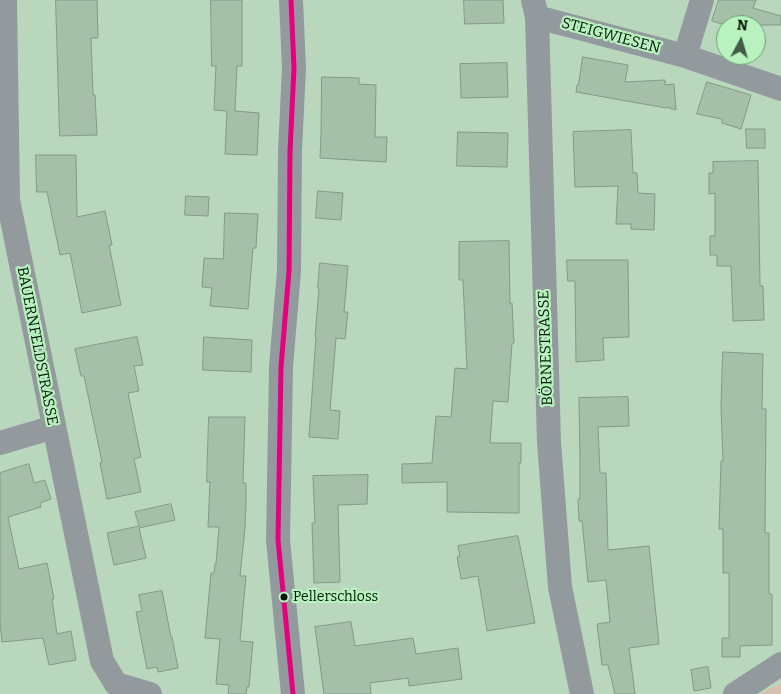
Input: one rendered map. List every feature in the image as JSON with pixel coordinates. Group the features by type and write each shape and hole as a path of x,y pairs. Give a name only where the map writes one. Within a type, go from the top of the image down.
{"street":[{"name":"BAUERNFELDSTRASSE","path":"5,0 8,200 102,661 116,684 150,694"},
{"path":"291,0 294,68 290,150 289,271 281,367 278,540 293,694"},
{"path":"685,56 702,0"},
{"name":"STEIGWIESEN","path":"535,8 781,89"},
{"name":"BÖRNESTRASSE","path":"535,8 549,442 560,587 582,694"},
{"path":"0,443 54,428"},
{"path":"735,694 781,664"}],"shaded area":[{"path":"781,683 781,694 759,694"}],"building":[{"path":"56,0 97,0 98,38 91,38 93,95 95,95 97,135 60,136"},
{"path":"211,0 242,0 242,66 237,66 235,111 259,113 257,155 225,154 227,111 214,110 216,66 212,66"},
{"path":"464,0 503,0 504,23 465,24"},
{"path":"719,0 756,0 753,8 781,16 781,25 766,25 766,15 716,15 716,22 712,21"},
{"path":"583,57 628,65 625,82 665,80 665,85 674,84 676,110 576,92"},
{"path":"507,63 508,97 461,98 460,64"},
{"path":"322,77 359,78 359,84 376,85 375,137 387,137 386,162 320,158"},
{"path":"707,82 751,95 741,129 722,123 722,119 697,114"},
{"path":"746,129 765,129 765,148 747,148"},
{"path":"631,130 633,173 637,173 638,193 655,194 654,230 631,229 631,224 616,224 618,186 575,187 573,132"},
{"path":"458,132 508,133 507,167 457,166"},
{"path":"36,155 76,155 77,217 105,211 112,245 109,245 121,305 82,313 70,253 60,255 47,192 37,192"},
{"path":"758,161 760,286 763,286 764,320 733,321 731,266 717,266 717,255 710,255 710,236 715,236 715,193 709,194 709,173 713,173 713,162"},
{"path":"318,191 343,193 341,220 316,218"},
{"path":"186,196 209,197 208,216 185,215"},
{"path":"225,213 258,214 256,248 253,248 248,309 210,306 212,288 202,287 204,258 223,259"},
{"path":"509,241 510,304 512,303 514,343 512,343 508,402 493,401 490,443 521,443 519,513 447,512 447,482 402,483 402,464 432,463 436,416 451,417 455,368 467,369 463,280 459,280 459,242"},
{"path":"567,260 628,260 629,337 603,338 604,360 576,362 575,281 568,281"},
{"path":"320,263 348,266 344,312 348,312 345,339 336,338 330,410 340,411 338,439 309,437"},
{"path":"137,337 143,365 134,366 139,391 128,393 141,457 134,459 141,492 107,499 100,463 102,462 84,376 81,376 75,349"},
{"path":"204,337 252,340 251,372 203,370"},
{"path":"723,352 763,354 762,409 766,409 765,533 769,533 769,594 772,594 772,645 740,646 740,657 722,657 722,638 729,638 729,573 723,573 723,529 719,529 721,461 723,461 721,408"},
{"path":"628,397 629,426 598,427 600,473 606,473 608,550 649,546 659,644 629,648 635,694 615,694 608,665 602,665 597,624 610,622 606,580 588,582 582,521 579,521 579,398"},
{"path":"209,417 245,417 243,483 246,483 246,504 240,576 246,576 240,641 253,642 249,687 247,687 246,694 228,694 229,685 216,684 220,639 205,638 211,573 214,573 216,564 219,527 208,527 210,482 207,482"},
{"path":"29,464 34,483 45,480 51,499 40,503 41,507 8,517 19,569 47,563 54,599 52,599 57,634 71,631 76,660 49,665 43,638 2,642 0,622 0,473"},
{"path":"368,475 367,504 338,505 340,582 314,583 312,523 315,523 313,476"},
{"path":"171,504 175,520 139,528 146,558 114,565 107,533 139,526 135,512"},
{"path":"518,536 535,623 487,631 478,576 461,579 457,557 460,556 458,546"},
{"path":"162,591 178,668 158,672 157,667 147,669 136,612 142,611 139,595"},
{"path":"351,622 355,646 413,638 416,654 458,648 462,679 409,686 408,678 370,683 371,694 324,694 315,627"},
{"path":"708,667 711,688 694,691 691,670"}],"transit line":[{"path":"291,0 294,68 290,151 289,271 281,367 278,540 293,694"}],"place":[{"name":"Pellerschloss","path":"284,597"}]}
